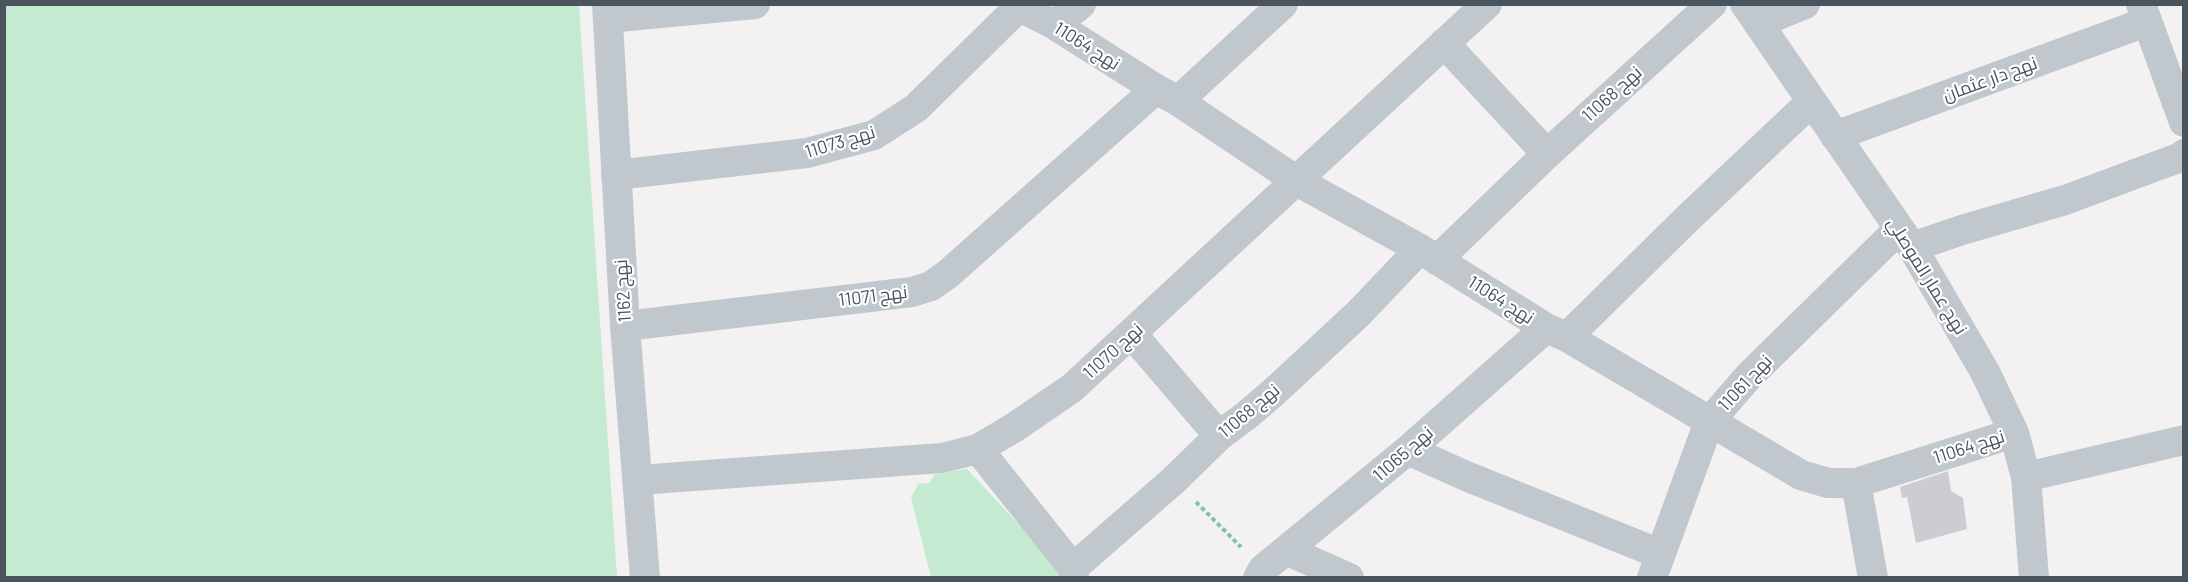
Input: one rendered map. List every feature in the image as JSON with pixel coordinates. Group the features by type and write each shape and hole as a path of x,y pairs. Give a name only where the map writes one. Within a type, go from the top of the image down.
{"street":[{"path":"607,11 755,4"},
{"path":"1055,25 1081,4"},
{"name":"نهج 11071","path":"625,326 912,292 931,286 1283,4"},
{"name":"نهج 11070","path":"638,480 942,458 978,449 1072,388 1487,4"},
{"name":"نهج 11068","path":"978,449 1074,573 1219,436 1275,391 1358,314 1546,154 1712,4"},
{"path":"1752,14 1805,4"},
{"name":"نهج 11064","path":"1017,6 1055,25 1167,95 1297,181 1429,254 1556,332 1801,475 1828,483 1856,483 2014,433"},
{"name":"نهج 11073","path":"616,175 807,153 874,135 916,108 1017,6"},
{"name":"نهج 1162","path":"607,11 625,326 645,578"},
{"path":"2143,13 2178,88 2184,122"},
{"name":"نهج دار عثمان","path":"1834,136 2143,13"},
{"name":"نهج عمار الموصلي","path":"1752,14 1905,238 1985,372 2014,433 2026,477 2034,578"},
{"path":"1444,43 1546,154"},
{"name":"نهج 11065","path":"1260,573 1408,450 1556,332 1688,218 1811,102"},
{"path":"1905,238 1962,230 2065,200 2184,154"},
{"name":"نهج 11061","path":"1656,566 1709,422 1749,376 1905,238"},
{"path":"1132,334 1219,436"},
{"path":"2026,477 2184,440"},
{"path":"1408,450 1656,566"},
{"path":"1856,483 1873,578"},
{"path":"1288,551 1348,578"}],"path":[{"path":"1174,480 1260,573"}],"green space":[{"path":"4,5 579,5 617,577 5,577"},
{"path":"967,469 1066,577 931,577 911,498 918,484 929,483 935,474"}],"building":[{"path":"1948,471 1951,491 1963,498 1967,529 1916,543 1907,497 1902,498 1900,487"}]}
